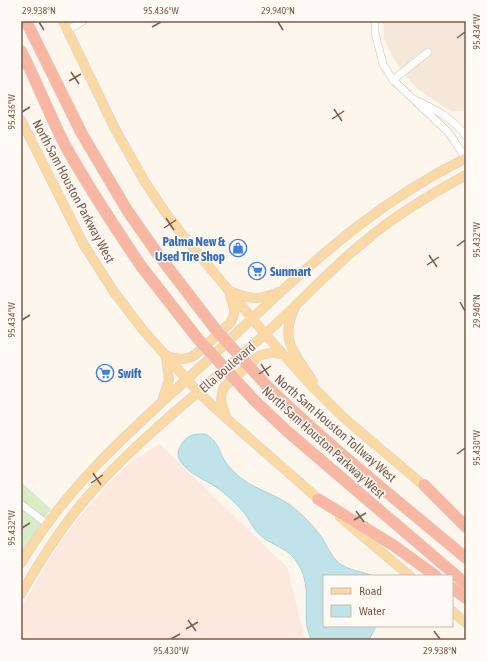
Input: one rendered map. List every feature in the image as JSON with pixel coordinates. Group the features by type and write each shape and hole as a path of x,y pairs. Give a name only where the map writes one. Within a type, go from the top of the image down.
{"highway":[{"name":"North Sam Houston Tollway West","path":"26,21 82,134 127,210 157,253 216,330 268,387 300,418 466,558"},
{"name":"North Sam Houston Parkway West","path":"21,52 65,143 106,214 141,266 198,339 254,400 288,432 466,584"},
{"path":"424,485 466,527"},
{"path":"318,499 393,545 435,575"},
{"path":"453,589 466,598"}],"main road":[{"path":"63,21 115,129 145,182 176,227 264,334 320,394 343,417 466,521"},
{"name":"North Sam Houston Parkway West","path":"21,120 84,245 114,292 143,330 198,392 226,418 318,499 409,575"},
{"name":"Ella Boulevard","path":"21,563 47,524 85,476 162,400 326,252 376,213 432,177 466,158"},
{"name":"Ella Boulevard","path":"21,594 35,569 59,533 92,492 115,467 264,334 364,241 442,188 466,175"},
{"path":"376,213 384,226"},
{"path":"326,252 338,266"},
{"path":"228,291 256,299 274,294 292,282"},
{"path":"162,400 169,380 166,356 180,360 196,355 235,317 234,308 228,291"},
{"path":"297,304 289,324 289,341 293,353 306,370 320,394"},
{"path":"226,418 220,398 224,387 259,356 271,352 282,354"},
{"path":"47,524 59,533"},
{"path":"453,613 466,623"}],"street":[{"path":"68,30 83,21"},
{"path":"375,21 375,33 383,64 393,80 414,99 426,113 447,131 466,158"},
{"path":"393,80 428,52"},
{"path":"414,99 442,113 453,121 466,136"},
{"path":"21,504 47,524"}],"shaded area":[{"path":"383,21 466,21 466,111 451,111 419,90 406,77 391,54 384,38"},
{"path":"159,444 287,567 305,640 21,640 21,608 56,548 81,515 115,477 130,463"}],"green space":[{"path":"21,482 51,509 21,554"}],"water":[{"path":"205,434 213,440 226,463 241,478 290,505 303,516 319,533 331,554 339,563 347,568 371,575 323,575 323,627 376,627 369,640 311,640 307,627 305,583 300,566 290,554 259,534 232,500 216,487 192,473 180,461 178,453 183,442 190,436"}],"place":[{"name":"Palma New & Used Tire Shop","path":"238,248"},
{"name":"Sunmart","path":"257,271"},
{"name":"Swift","path":"105,373"}]}
